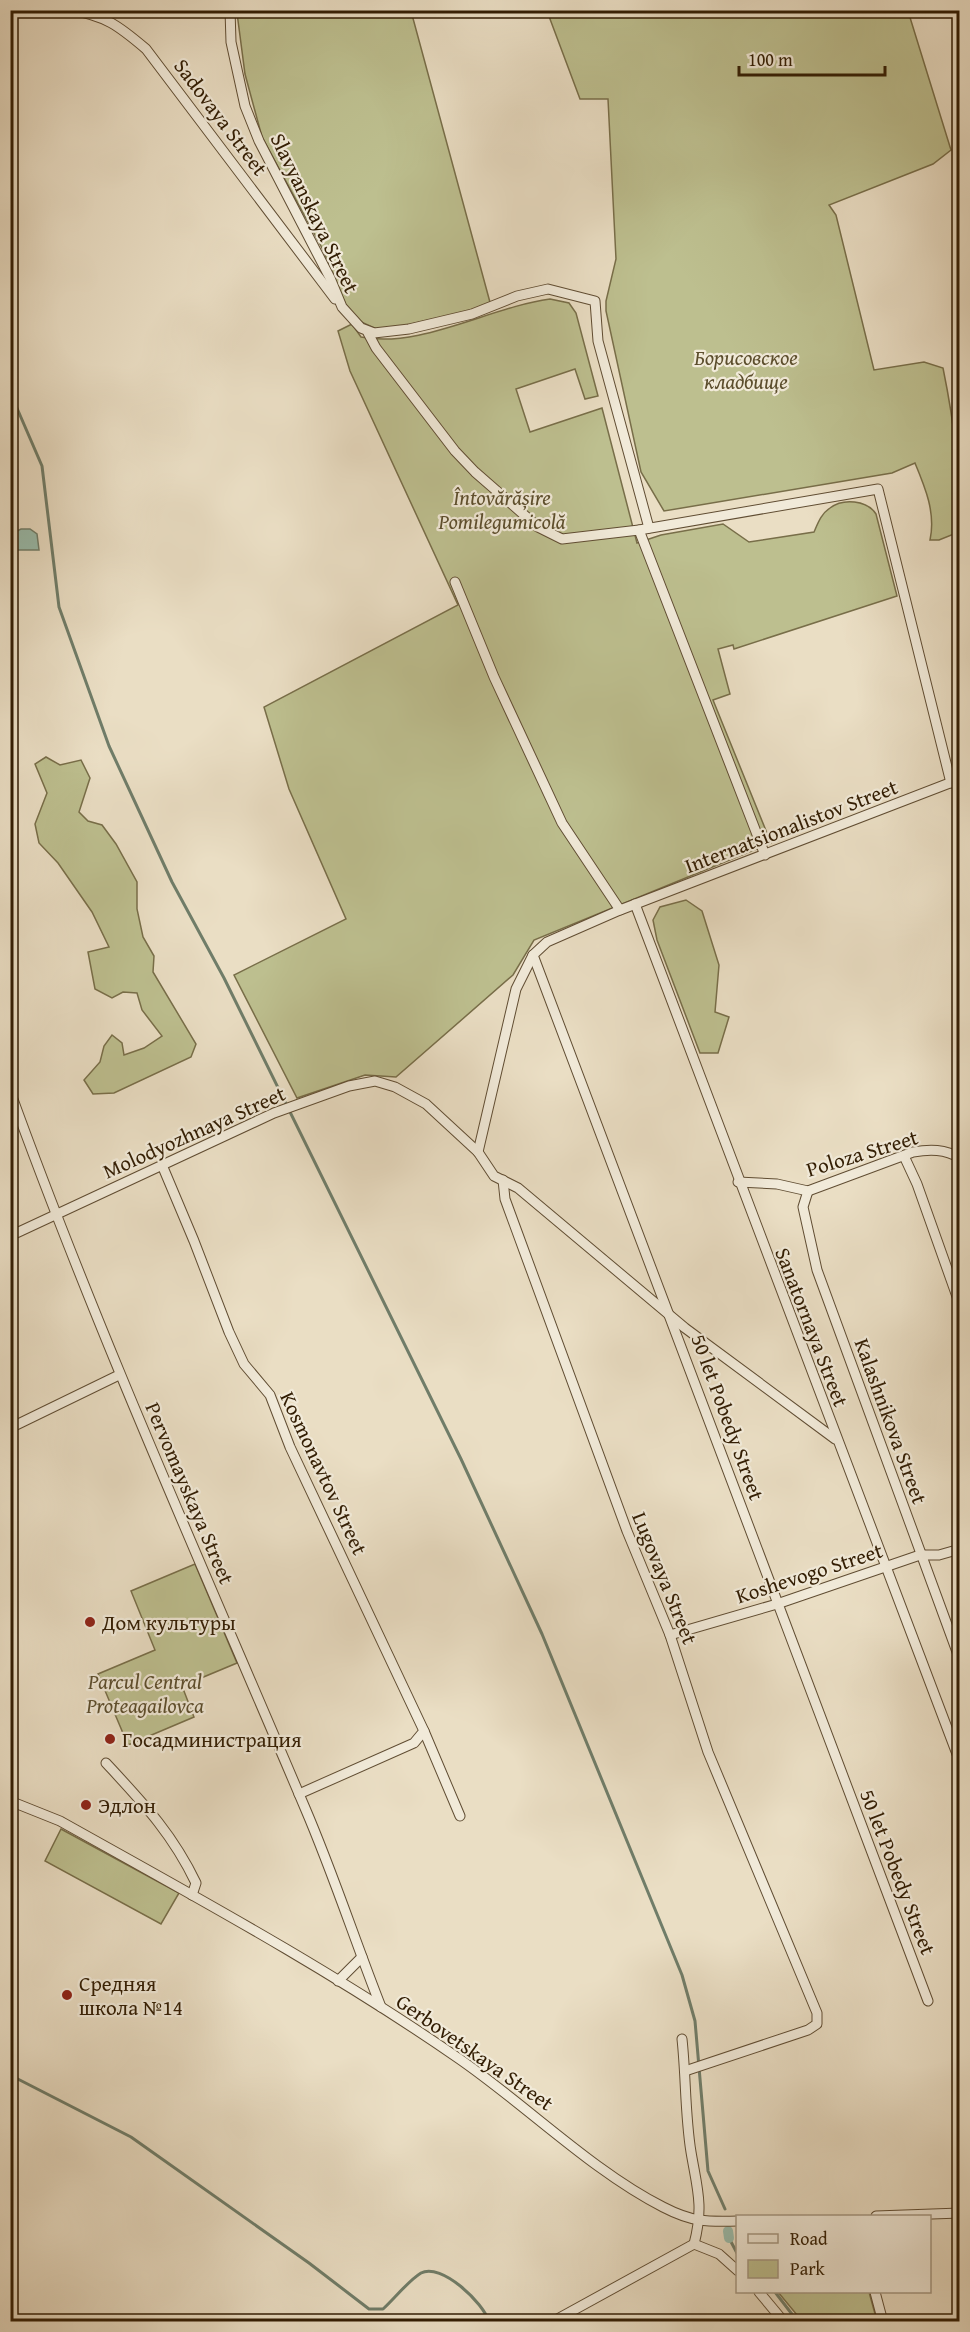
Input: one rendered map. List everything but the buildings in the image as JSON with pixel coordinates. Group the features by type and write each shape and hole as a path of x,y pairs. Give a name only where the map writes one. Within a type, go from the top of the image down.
{"street":[{"name":"Sadovaya Street","path":"69,10 103,18 118,25 146,49 171,78 342,307"},
{"name":"Slavyanskaya Street","path":"228,13 231,42 245,106 259,141 330,278 342,307 368,333 376,348 455,451 538,527 552,536 572,539 878,489 955,781"},
{"path":"368,333 410,329 472,314 517,296 548,289 595,302 598,341 644,529 765,855"},
{"path":"455,582 494,677 562,823 620,910"},
{"name":"Internatsionalistov Street","path":"635,904 955,781"},
{"path":"478,1152 516,989 532,955 547,942 635,904"},
{"name":"Sanatornaya Street","path":"635,904 883,1566 960,1762"},
{"name":"50 let Pobedy Street","path":"532,955 673,1317 777,1604 928,2001"},
{"name":"Molodyozhnaya Street","path":"10,1236 274,1113 349,1086 375,1081 395,1087 426,1104 478,1152 494,1176 518,1188 673,1317 835,1439"},
{"name":"Pervomayskaya Street","path":"10,1091 55,1215 119,1375 299,1794 381,2007"},
{"name":"Poloza Street","path":"738,1182 777,1184 808,1191 928,1149 950,1152 960,1158"},
{"path":"909,1154 960,1305"},
{"name":"Kosmonavtov Street","path":"162,1165 194,1240 228,1332 244,1364 270,1395 290,1448 424,1731 460,1816"},
{"name":"Lugovaya Street","path":"503,1180 504,1199 627,1531 670,1635 708,1752 817,2013 817,2024 808,2030 685,2071"},
{"name":"Kalashnikova Street","path":"808,1191 802,1207 817,1270 960,1660"},
{"path":"10,1428 119,1375"},
{"name":"Koshevogo Street","path":"670,1635 777,1604 920,1555 939,1555 960,1549"},
{"path":"299,1794 414,1743 424,1731"},
{"path":"106,1763 149,1808 180,1849 196,1883 192,1895"},
{"name":"Gerbovetskaya Street","path":"10,1801 60,1821 192,1895 381,2007 459,2059 632,2190 700,2223 736,2221"},
{"path":"338,1981 362,1957"},
{"path":"552,2322 694,2244 700,2223 699,2186 691,2151 682,2039"},
{"path":"918,2215 960,2213"},
{"path":"694,2244 719,2254 736,2269"},
{"path":"760,2293 784,2322"},
{"path":"875,2293 883,2322"},
{"path":"10,2315 21,2322"}],"green space":[{"path":"242,10 411,11 491,306 381,331 359,321 346,305 322,248 262,137 245,74 237,13"},
{"name":"Борисовское кладбище","path":"547,11 908,11 951,150 933,164 829,205 836,215 874,370 924,362 943,368 956,450 959,532 939,540 930,540 931,510 915,463 892,473 664,511 641,472 606,311 606,301 616,259 608,99 580,99"},
{"name":"Întovărășire Pomilegumicolă","path":"550,299 569,303 576,313 598,396 585,399 575,369 516,389 530,432 602,408 637,543 661,535 723,524 749,542 814,532 822,516 830,508 841,503 861,503 876,514 897,596 734,649 733,645 718,649 730,694 713,700 771,843 534,940 513,975 396,1077 365,1075 297,1098 234,975 346,919 289,789 264,707 458,605 350,371 338,331 352,324 361,337 384,339 407,337 527,303"},
{"path":"46,757 60,765 81,760 90,778 79,812 88,821 102,825 116,844 137,882 137,909 143,937 154,956 153,972 196,1044 191,1057 114,1093 93,1094 84,1080 100,1062 104,1046 112,1035 122,1043 124,1055 144,1048 162,1036 142,1010 137,993 123,992 112,998 95,989 88,952 109,947 92,912 58,863 39,843 35,824 47,793 35,764"},
{"path":"686,900 702,911 719,965 715,1012 729,1017 718,1053 700,1053 657,940 653,920 660,907"},
{"name":"Parcul Central Proteagailovca","path":"195,1564 237,1663 182,1686 194,1717 128,1745 98,1674 155,1650 131,1591"},
{"path":"61,1829 179,1893 161,1924 45,1861"},
{"path":"779,2293 869,2293 877,2321 802,2321"}],"shaded area":[{"path":"21,529 30,529 37,534 39,550 11,550 11,534"}],"waterway":[{"path":"10,392 42,466 59,607 109,746 172,882 224,978 461,1459 542,1634 682,1975 695,2021 708,2171 725,2209"},
{"path":"10,2075 131,2137 309,2263 369,2309 383,2309 416,2276 429,2271 439,2273 461,2286 479,2305 489,2322"},
{"path":"728,2231 729,2238"},
{"path":"729,2238 736,2251"},
{"path":"776,2293 798,2322"}],"place":[{"name":"Дом культуры","path":"90,1622"},
{"name":"Госадминистрация","path":"110,1739"},
{"name":"Эдлон","path":"86,1805"},
{"name":"Средняя школа №14","path":"67,1995"}]}
